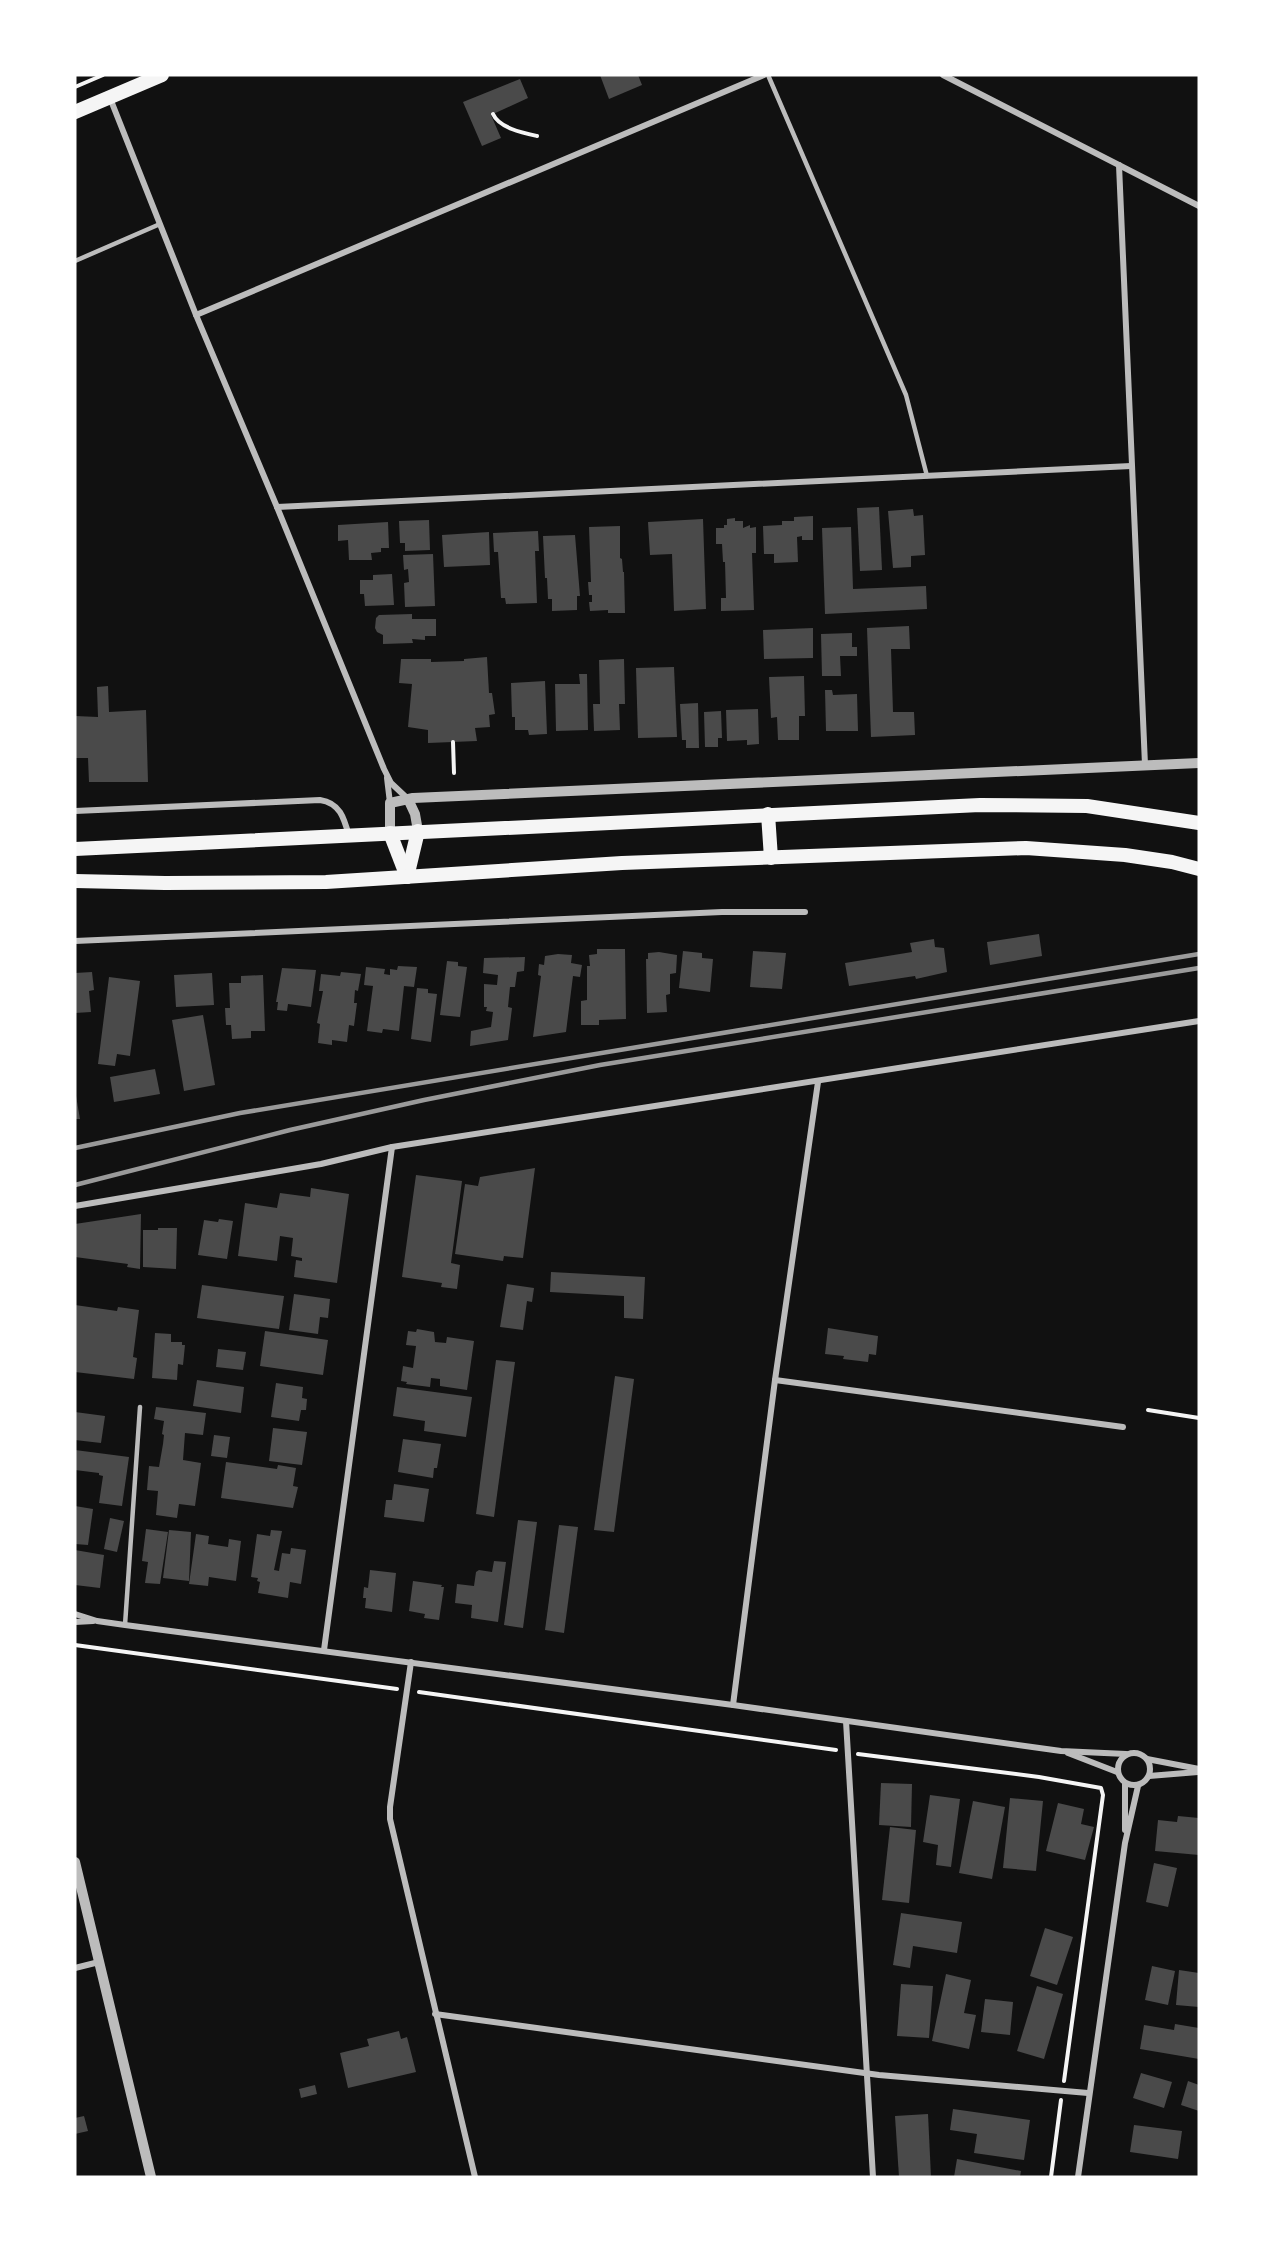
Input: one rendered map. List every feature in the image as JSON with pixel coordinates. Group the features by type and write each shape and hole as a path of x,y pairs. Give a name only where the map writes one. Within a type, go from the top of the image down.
{"main road":[{"path":"75,112 162,75"},
{"path":"75,849 980,805 1087,806 1199,823"},
{"path":"768,814 771,858"},
{"path":"406,877 418,831"},
{"path":"390,833 406,877"},
{"path":"75,881 287,883 622,864 1026,848 1073,850 1172,862 1199,869"}],"street":[{"path":"196,315 766,75"},
{"path":"943,75 1199,206"},
{"path":"110,98 196,315 387,777 390,833"},
{"path":"1119,165 1145,765"},
{"path":"277,507 1131,466"},
{"path":"390,803 408,799 1199,763"},
{"path":"387,777 408,799 415,814 418,831"},
{"path":"75,811 320,800 332,803 339,808 350,836"},
{"path":"75,941 722,912 805,912"},
{"path":"75,1206 321,1164 392,1148 1199,1021"},
{"path":"733,1705 775,1380 818,1082"},
{"path":"324,1650 392,1148"},
{"path":"775,1380 1123,1426"},
{"path":"75,1614 97,1621 125,1625 733,1705 1061,1751 1137,1753 1147,1759 1199,1771"},
{"path":"75,1622 97,1621"},
{"path":"411,1662 390,1819 475,2177"},
{"path":"846,1721 873,2177"},
{"path":"1061,1751 1117,1772 1125,1784 1125,1843"},
{"path":"1117,1772 1119,1762 1126,1754"},
{"path":"1125,1784 1138,1785 1144,1782 1149,1776 1150,1767 1147,1759"},
{"path":"1149,1776 1199,1771"},
{"path":"1078,2177 1088,2093 1125,1843 1138,1785"},
{"path":"75,1862 151,2177"},
{"path":"75,1968 99,1962"},
{"path":"435,2014 879,2075 1088,2093"}],"lane":[{"path":"766,75 906,395 927,476"},
{"path":"75,261 160,224"},
{"path":"125,1625 140,1407"}],"path":[{"path":"75,87 103,75"},
{"path":"493,114 496,120 512,128 537,136"},
{"path":"453,742 454,773"},
{"path":"1148,1410 1199,1418"},
{"path":"75,1645 493,1701 619,1721 676,1726 848,1752 1039,1777 1101,1788 1103,1795 1051,2177"}],"building":[{"path":"600,75 638,75 642,85 609,99"},
{"path":"520,79 528,98 491,115 501,138 482,146 463,102"},
{"path":"879,507 882,570 860,571 857,508"},
{"path":"913,509 914,516 923,515 925,555 911,556 911,567 893,568 888,511"},
{"path":"813,516 813,540 802,540 802,536 797,537 798,562 774,563 774,554 764,554 763,526 782,525 782,521 794,521 794,517"},
{"path":"735,518 735,521 743,521 743,528 750,525 750,528 756,527 756,553 752,553 754,610 721,611 721,598 726,598 725,562 723,562 722,544 716,544 716,528 724,528 724,525 727,525 727,519"},
{"path":"703,519 706,609 674,611 672,554 650,555 648,522"},
{"path":"429,520 430,550 405,551 405,543 400,543 399,521"},
{"path":"388,522 389,548 381,548 381,552 371,553 372,560 349,560 348,540 338,541 338,525"},
{"path":"620,526 620,558 624,572 625,613 608,613 608,610 590,611 589,602 592,602 592,595 589,595 588,582 591,582 589,527"},
{"path":"851,527 853,589 926,586 927,609 825,614 822,528"},
{"path":"538,531 539,551 535,551 537,603 506,604 505,598 501,598 498,552 494,552 493,533"},
{"path":"489,532 490,565 444,567 442,535"},
{"path":"575,535 580,596 577,596 577,610 552,611 552,599 548,599 547,578 545,578 543,536"},
{"path":"433,554 435,606 405,607 404,583 409,582 408,569 404,570 403,555"},
{"path":"392,574 394,605 365,606 364,594 360,594 360,580 373,580 373,575"},
{"path":"412,614 412,619 436,619 436,636 425,636 425,640 412,639 413,643 383,644 383,635 375,628 376,618 379,615"},
{"path":"909,626 910,649 891,649 893,712 914,712 915,735 871,737 867,628"},
{"path":"813,628 813,658 764,659 763,630"},
{"path":"852,633 852,647 857,647 857,656 840,656 841,676 822,676 821,634"},
{"path":"487,657 489,693 492,693 495,714 489,715 490,727 475,728 477,741 428,743 428,730 408,727 412,684 399,683 401,659 431,659 431,662 464,661 464,659"},
{"path":"624,659 625,704 619,704 620,730 594,731 593,704 600,704 599,660"},
{"path":"674,667 677,737 638,738 636,668"},
{"path":"579,674 587,674 588,730 556,731 555,684 580,684"},
{"path":"804,676 805,716 799,716 799,740 778,740 777,717 771,718 769,677"},
{"path":"545,681 547,734 529,735 528,730 515,730 515,717 512,717 511,683"},
{"path":"108,686 109,712 146,710 148,782 89,782 88,758 75,758 75,716 98,717 97,687"},
{"path":"825,690 832,690 833,695 857,694 858,731 826,731"},
{"path":"698,703 699,748 686,748 686,740 682,740 680,704"},
{"path":"758,709 759,744 747,745 747,740 727,741 726,710"},
{"path":"721,711 722,738 718,738 718,747 705,747 704,712"},
{"path":"1039,934 1042,956 990,965 987,942"},
{"path":"934,939 935,947 944,948 947,972 916,979 915,976 849,986 845,963 912,952 910,943"},
{"path":"597,949 625,949 626,1019 599,1020 599,1025 581,1025 581,1001 587,1000 589,955 597,954"},
{"path":"683,951 702,953 702,958 713,959 710,992 679,988"},
{"path":"753,951 786,953 782,989 750,987"},
{"path":"648,953 677,955 676,973 670,974 670,994 666,995 667,1012 647,1013 646,959 648,959"},
{"path":"572,955 571,963 582,965 580,977 573,976 566,1032 533,1037 541,976 538,975 539,964 544,965 545,956"},
{"path":"525,957 524,971 517,972 515,987 510,987 508,1007 512,1008 508,1040 470,1046 471,1031 491,1027 493,1012 486,1011 487,1007 484,1007 484,984 497,985 498,975 483,973 484,958"},
{"path":"447,961 458,962 458,966 467,967 460,1017 440,1015"},
{"path":"398,966 417,967 414,987 404,986 399,1031 383,1029 382,1033 367,1031 373,986 364,985 366,967 385,969 384,974 390,975 390,969 397,970"},
{"path":"282,968 316,970 311,1007 288,1004 287,1011 277,1010 278,1002 276,1002"},
{"path":"92,972 94,990 89,991 91,1012 75,1013 75,973"},
{"path":"341,972 361,974 358,991 355,990 354,1003 357,1003 354,1026 349,1025 347,1042 332,1040 332,1045 318,1043 320,1024 317,1023 323,991 319,991 321,974 340,976"},
{"path":"212,973 214,1005 176,1007 174,975"},
{"path":"263,975 265,1031 251,1031 251,1038 232,1039 231,1025 226,1025 225,1008 230,1008 229,983 241,983 241,976"},
{"path":"109,977 140,981 130,1056 117,1054 115,1066 98,1064"},
{"path":"417,988 428,989 428,993 437,994 431,1042 411,1039"},
{"path":"203,1015 215,1085 184,1091 172,1020"},
{"path":"155,1069 160,1094 114,1102 110,1077"},
{"path":"75,1090 80,1119 75,1119"},
{"path":"535,1168 523,1258 504,1256 503,1261 455,1254 465,1184 478,1186 480,1177"},
{"path":"416,1175 462,1181 451,1263 460,1265 457,1289 441,1287 442,1283 402,1277"},
{"path":"311,1188 349,1194 337,1283 294,1277 296,1260 302,1261 302,1258 291,1256 293,1238 280,1236 277,1261 238,1256 245,1203 277,1208 280,1193 310,1197"},
{"path":"141,1214 140,1269 127,1267 128,1264 75,1257 75,1224"},
{"path":"219,1219 233,1221 227,1259 198,1255 204,1220 218,1222"},
{"path":"158,1228 177,1228 176,1269 143,1267 143,1230 158,1230"},
{"path":"551,1272 645,1277 643,1319 624,1318 624,1296 550,1292"},
{"path":"507,1284 534,1288 532,1302 527,1301 523,1330 500,1327"},
{"path":"202,1285 284,1296 279,1329 197,1318"},
{"path":"294,1294 330,1299 328,1318 320,1317 318,1334 289,1330"},
{"path":"75,1305 117,1311 118,1307 139,1310 133,1357 137,1358 134,1379 75,1372"},
{"path":"828,1328 878,1336 876,1355 869,1354 868,1362 825,1354"},
{"path":"417,1329 434,1332 435,1342 446,1343 447,1337 474,1341 467,1390 440,1386 440,1379 431,1378 430,1387 406,1384 407,1382 401,1381 403,1366 413,1368 416,1346 406,1345 408,1331 416,1332"},
{"path":"265,1331 328,1340 323,1375 260,1366"},
{"path":"155,1333 171,1334 171,1342 182,1342 182,1345 185,1345 183,1365 178,1364 177,1380 152,1378"},
{"path":"218,1349 246,1352 243,1370 216,1367"},
{"path":"496,1360 515,1362 494,1517 476,1514"},
{"path":"615,1376 634,1379 614,1532 594,1530"},
{"path":"197,1380 244,1387 241,1413 193,1406"},
{"path":"276,1383 303,1387 302,1398 307,1399 306,1410 301,1410 299,1421 271,1417"},
{"path":"397,1387 472,1397 466,1437 424,1431 425,1421 393,1416"},
{"path":"156,1407 206,1413 203,1435 185,1433 183,1460 201,1463 195,1506 179,1504 177,1518 156,1515 158,1491 147,1490 149,1466 159,1467 164,1435 162,1434 164,1421 154,1419"},
{"path":"75,1412 105,1416 101,1443 75,1440"},
{"path":"273,1428 307,1432 302,1465 269,1461"},
{"path":"214,1435 230,1437 227,1458 211,1456"},
{"path":"403,1439 441,1444 433,1478 398,1472"},
{"path":"75,1450 129,1457 122,1506 99,1503 103,1476 99,1473 75,1470"},
{"path":"226,1462 277,1469 278,1465 296,1468 293,1486 298,1487 293,1508 221,1498"},
{"path":"394,1484 429,1489 424,1522 384,1517 386,1500 392,1500"},
{"path":"75,1506 93,1509 88,1545 75,1544"},
{"path":"110,1518 124,1521 117,1552 104,1549"},
{"path":"518,1520 537,1522 523,1628 504,1625"},
{"path":"559,1525 578,1527 564,1633 545,1630"},
{"path":"146,1529 168,1532 160,1584 145,1583 148,1562 142,1561"},
{"path":"169,1530 191,1532 189,1581 163,1578"},
{"path":"271,1530 282,1531 274,1570 279,1571 282,1553 290,1554 291,1548 306,1550 301,1584 290,1582 288,1598 258,1593 260,1582 257,1581 258,1578 251,1577 257,1534 270,1536"},
{"path":"196,1534 209,1536 208,1544 228,1547 229,1539 241,1541 236,1581 209,1577 208,1586 189,1584"},
{"path":"75,1550 104,1555 100,1588 75,1585"},
{"path":"494,1561 506,1562 498,1622 471,1618 472,1605 455,1603 457,1584 474,1586 476,1572 479,1570 492,1572"},
{"path":"370,1570 396,1573 392,1612 365,1608 364,1587 368,1588"},
{"path":"413,1581 444,1587 439,1620 424,1618 425,1614 409,1611"},
{"path":"881,1783 912,1784 911,1827 879,1825"},
{"path":"930,1795 960,1799 951,1867 936,1865 938,1845 923,1842"},
{"path":"1010,1798 1043,1801 1036,1871 1003,1868"},
{"path":"973,1801 1005,1807 992,1879 959,1873"},
{"path":"1058,1803 1084,1809 1081,1824 1094,1827 1085,1860 1046,1851"},
{"path":"1178,1816 1199,1818 1199,1855 1155,1851 1158,1820 1177,1822"},
{"path":"890,1827 916,1830 909,1903 882,1900"},
{"path":"1154,1863 1177,1868 1168,1907 1146,1902"},
{"path":"901,1913 962,1922 957,1953 913,1946 910,1968 893,1965"},
{"path":"1045,1928 1073,1937 1057,1985 1030,1976"},
{"path":"1152,1966 1175,1971 1168,2005 1145,2000"},
{"path":"1179,1970 1199,1973 1199,2007 1176,2005"},
{"path":"946,1974 971,1980 964,2013 976,2015 969,2049 932,2041"},
{"path":"901,1984 933,1986 929,2038 897,2036"},
{"path":"1037,1986 1063,1994 1044,2059 1017,2051"},
{"path":"985,1999 1013,2002 1010,2035 981,2032"},
{"path":"1175,2024 1199,2028 1199,2059 1140,2049 1144,2025 1174,2030"},
{"path":"399,2031 401,2039 407,2037 416,2072 348,2088 340,2053 369,2046 367,2039"},
{"path":"1141,2073 1172,2082 1164,2108 1133,2098"},
{"path":"1188,2081 1199,2085 1199,2111 1181,2105"},
{"path":"315,2085 317,2094 301,2098 299,2089"},
{"path":"953,2109 1030,2120 1024,2160 974,2153 977,2134 950,2130"},
{"path":"928,2114 931,2177 899,2177 895,2116"},
{"path":"84,2116 88,2131 75,2134 75,2118"},
{"path":"1134,2125 1182,2131 1178,2159 1130,2152"},
{"path":"957,2159 1021,2171 1020,2177 954,2177"}],"railway":[{"path":"75,1148 240,1113 1199,954"},
{"path":"75,1185 290,1130 424,1100 600,1065 1199,968"}]}
